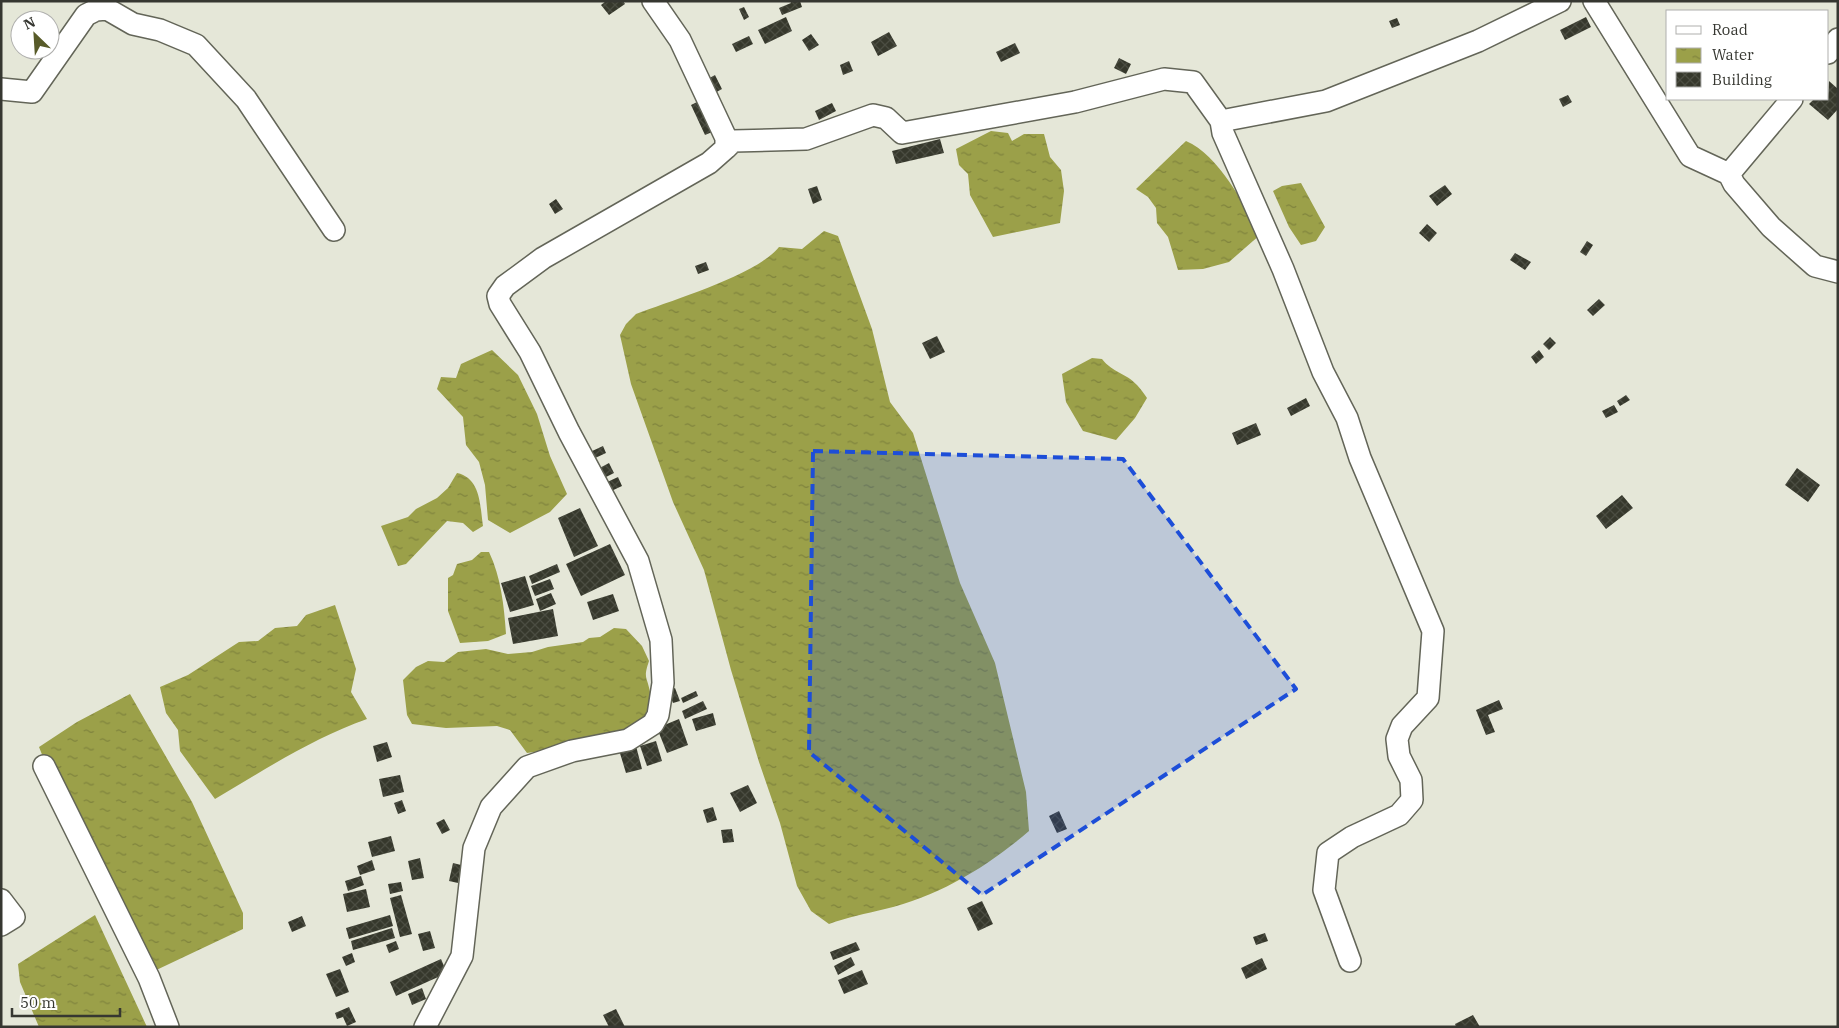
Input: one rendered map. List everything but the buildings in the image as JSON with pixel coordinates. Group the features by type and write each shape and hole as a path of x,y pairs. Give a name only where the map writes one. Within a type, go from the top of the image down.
{"street":[{"path":"653,1 680,40 726,138 726,148"},
{"path":"1221,121 1326,101 1478,41 1560,1"},
{"path":"1594,1 1690,156 1729,174 1734,184 1771,227 1815,266 1838,272"},
{"path":"1,89 32,92 86,15 96,10 107,8 133,24 160,30 196,45 246,99 334,230"},
{"path":"1829,52 1838,39"},
{"path":"425,1027 462,956 474,848 491,807 527,767 572,751 628,740 654,724 658,716 663,683 661,640 638,561 569,432 530,352 500,304 498,296 505,286 543,258 709,163 733,141 806,139 873,115 886,118 902,132 1075,102 1164,79 1192,82 1221,121 1223,133 1282,269 1323,372 1347,418 1360,458 1433,632 1428,698 1402,726 1397,739 1399,756 1410,780 1412,800 1398,815 1352,837 1328,853 1324,890 1350,961"},
{"path":"1729,174 1791,100"},
{"path":"44,766 149,978 168,1027"},
{"path":"1,900 14,917 1,925"}],"highlighted area":[{"path":"813,451 1123,459 1296,689 982,895 809,752"}],"water":[{"path":"991,131 1008,133 1012,141 1024,134 1044,134 1050,157 1061,170 1064,191 1060,223 993,237 970,195 968,174 959,165 956,149"},
{"path":"1186,141 1209,157 1219,169 1238,195 1261,234 1229,262 1203,269 1178,270 1168,237 1157,223 1156,208 1148,197 1136,189"},
{"path":"1301,183 1325,227 1316,241 1301,245 1289,227 1273,191 1282,186"},
{"path":"824,231 838,236 872,329 890,402 913,433 960,583 995,663 1026,792 1029,831 996,857 962,879 943,888 905,903 829,924 811,911 797,886 780,823 731,670 704,570 673,502 631,384 620,335 626,324 636,314 734,277 768,257 779,247 802,249"},
{"path":"492,350 518,375 537,414 550,456 567,494 550,512 510,533 488,520 485,485 479,462 466,445 463,417 437,389 441,377 456,378 461,364"},
{"path":"1092,358 1102,359 1106,364 1133,381 1147,398 1135,418 1116,440 1083,431 1066,402 1062,374"},
{"path":"457,473 465,476 475,487 480,502 483,526 473,532 463,523 447,521 406,564 398,566 381,526 408,517 416,509 437,498 448,488"},
{"path":"481,552 489,552 496,571 503,602 506,634 488,641 460,643 448,611 448,578 453,575 457,564 472,560"},
{"path":"335,605 356,669 351,692 367,719 308,745 215,799 180,751 178,730 166,713 160,687 188,675 239,642 258,641 275,628 297,626 306,615"},
{"path":"614,628 626,629 642,646 649,661 646,677 650,692 650,702 647,712 638,730 618,740 527,753 510,730 497,726 446,728 412,724 407,715 403,680 416,667 428,661 444,662 458,652 486,649 508,654 532,652 548,647 583,642 589,638 600,637"},
{"path":"130,694 192,802 243,913 243,929 150,973 53,782 39,747 77,722"},
{"path":"95,915 147,1027 39,1027 20,982 18,964"}]}
